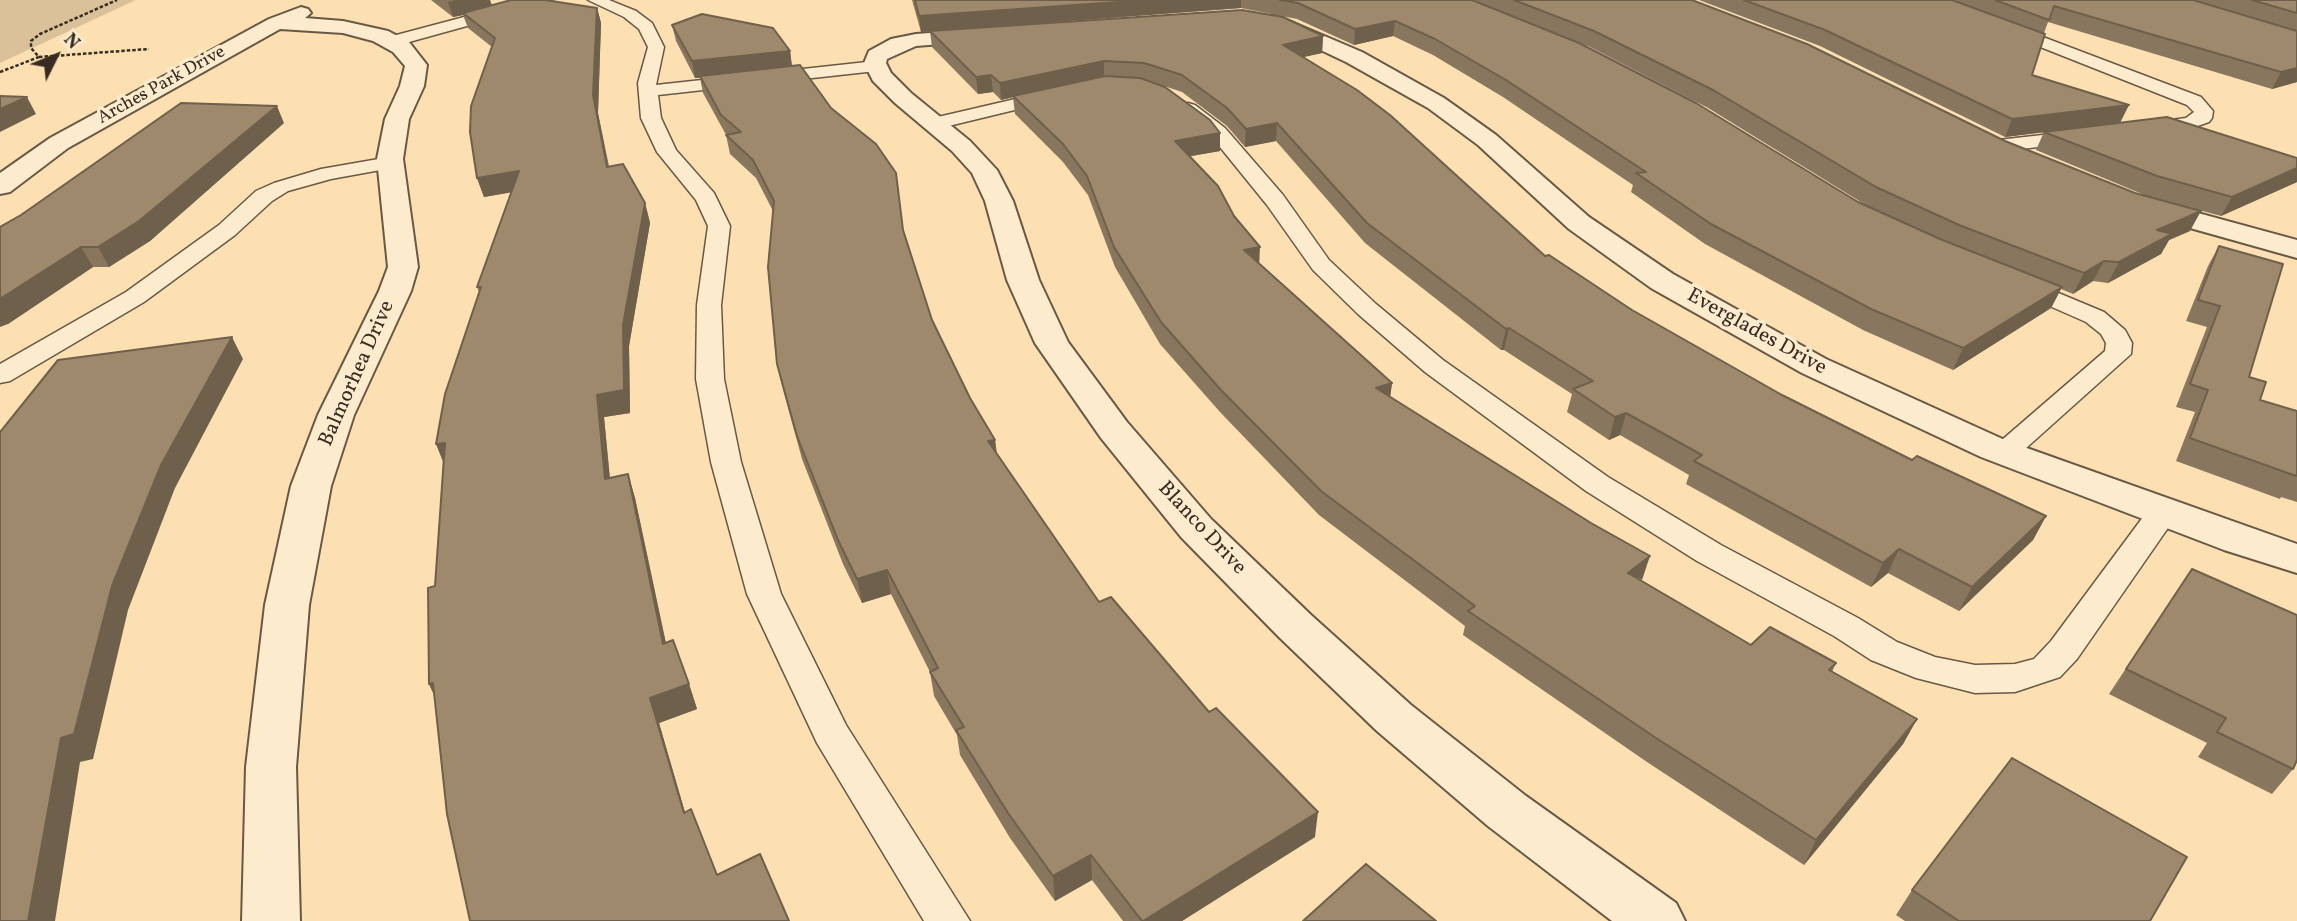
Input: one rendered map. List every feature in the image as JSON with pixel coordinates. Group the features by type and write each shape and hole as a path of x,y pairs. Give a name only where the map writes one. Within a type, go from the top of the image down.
{"street":[{"name":"Arches Park Drive","path":"0,186 59,143 276,23 321,5"},
{"name":"Everglades Drive","path":"1262,19 1289,25 1436,103 1487,140 1579,223 1662,281 1814,366 2005,452 2297,559"},
{"name":"Balmorhea Drive","path":"271,921 271,767 287,605 312,486 336,415 395,291 403,267 390,163 397,119 412,86 416,65 401,47 343,27 276,23"},
{"path":"883,56 916,40 1003,34"},
{"name":"Blanco Drive","path":"883,56 881,76 903,99 961,146 984,170 999,201 1023,280 1052,344 1114,430 1196,528 1295,626 1394,718 1507,811 1656,921"},
{"path":"1973,134 2046,167"},
{"path":"2123,199 2297,249"}],"lane":[{"path":"391,42 545,0"},
{"path":"596,0 630,14 646,26 656,47 647,83 651,118 667,152 706,198 719,226 709,305 710,379 726,461 764,594 831,733 948,921"},
{"path":"1986,21 2148,82 2194,101 2204,111 2202,118 2189,123 2134,130"},
{"path":"648,91 883,56"},
{"path":"932,124 1074,90"},
{"path":"1161,92 1219,132 1275,200 1321,265 1367,309 1434,366 1597,484 1709,552 1846,627 1884,651 1928,669 1975,679 2015,678 2047,668 2064,650 2163,512"},
{"path":"1998,146 2094,135"},
{"path":"0,374 135,297 227,230 264,196 281,187 328,173 390,163"},
{"path":"2000,276 2095,317 2112,330 2119,343 2118,354 2005,452"}],"path":[{"path":"39,57 31,48 31,41 40,34 117,0"},
{"path":"0,72 39,57 144,49 228,50"}],"shaded area":[{"path":"0,0 136,0 0,63"}],"building":[{"path":"511,0 545,0 597,8 593,95 607,167 623,164 645,203 623,325 624,390 597,395 605,479 628,474 663,644 673,640 689,684 650,698 684,813 691,809 717,875 760,854 789,921 470,921 447,814 433,683 429,684 428,588 435,586 445,443 436,444 445,394 481,287 477,287 519,171 477,178 470,132 471,106 495,38 463,13"},
{"path":"915,0 1146,0 919,16"},
{"path":"1280,0 1472,0 1579,43 1696,103 1858,202 1940,239 2062,287 1963,348 1871,309 1711,224 1636,173 1646,172 1506,80 1435,39 1395,21 1355,29 1298,3"},
{"path":"1514,0 1692,0 1807,44 2005,141 2135,193 2201,211 2157,230 2172,234 2119,262 2104,261 2084,273 1959,225 1876,187 1713,90 1594,31"},
{"path":"1744,0 1952,0 2045,34 2032,75 2129,105 2012,119 1825,30"},
{"path":"1995,0 2193,0 2297,31 2297,68 2281,72 2054,6 2049,20"},
{"path":"2252,0 2297,0 2297,13"},
{"path":"1242,10 1283,17 1323,36 1283,45 1357,90 1390,115 1545,256 1549,255 1632,310 1782,395 1912,460 1917,456 2046,516 1972,587 1899,549 1883,563 1694,461 1702,455 1626,413 1615,417 1573,389 1593,381 1509,328 1506,329 1367,223 1277,123 1246,129 1227,108 1182,75 1144,63 1104,61 1000,83 991,75 976,77 930,31"},
{"path":"702,14 773,28 790,51 692,61 672,25"},
{"path":"800,65 831,108 876,144 896,173 903,230 932,320 970,398 995,440 988,441 1099,602 1111,597 1209,712 1216,708 1318,812 1143,921 1091,855 1053,876 1008,813 956,730 964,727 930,672 938,668 887,570 857,579 838,540 797,436 777,364 768,267 774,201 753,160 726,135 741,132 721,115 700,76"},
{"path":"1105,76 1140,78 1165,87 1210,120 1220,133 1175,141 1218,186 1234,216 1260,247 1244,250 1392,383 1376,388 1591,523 1650,556 1628,573 1751,645 1770,627 1836,663 1829,670 1917,719 1816,840 1656,738 1468,611 1475,606 1321,491 1220,389 1161,322 1114,247 1087,176 1063,144 1013,96"},
{"path":"0,96 27,97 0,109"},
{"path":"181,103 277,106 139,221 98,247 81,247 0,299 0,227"},
{"path":"2167,117 2297,158 2297,168 2232,197 2157,176 2044,132"},
{"path":"2219,246 2283,264 2249,377 2266,382 2260,400 2297,411 2296,476 2190,438 2208,390 2190,384 2220,306 2198,300"},
{"path":"232,337 161,465 112,586 74,734 61,738 28,921 0,921 0,432 58,360"},
{"path":"2192,569 2297,615 2297,760 2293,769 2217,732 2226,718 2126,669"},
{"path":"2012,758 2187,857 2150,921 1959,921 1912,890"},
{"path":"1366,864 1436,921 1303,921"}]}
